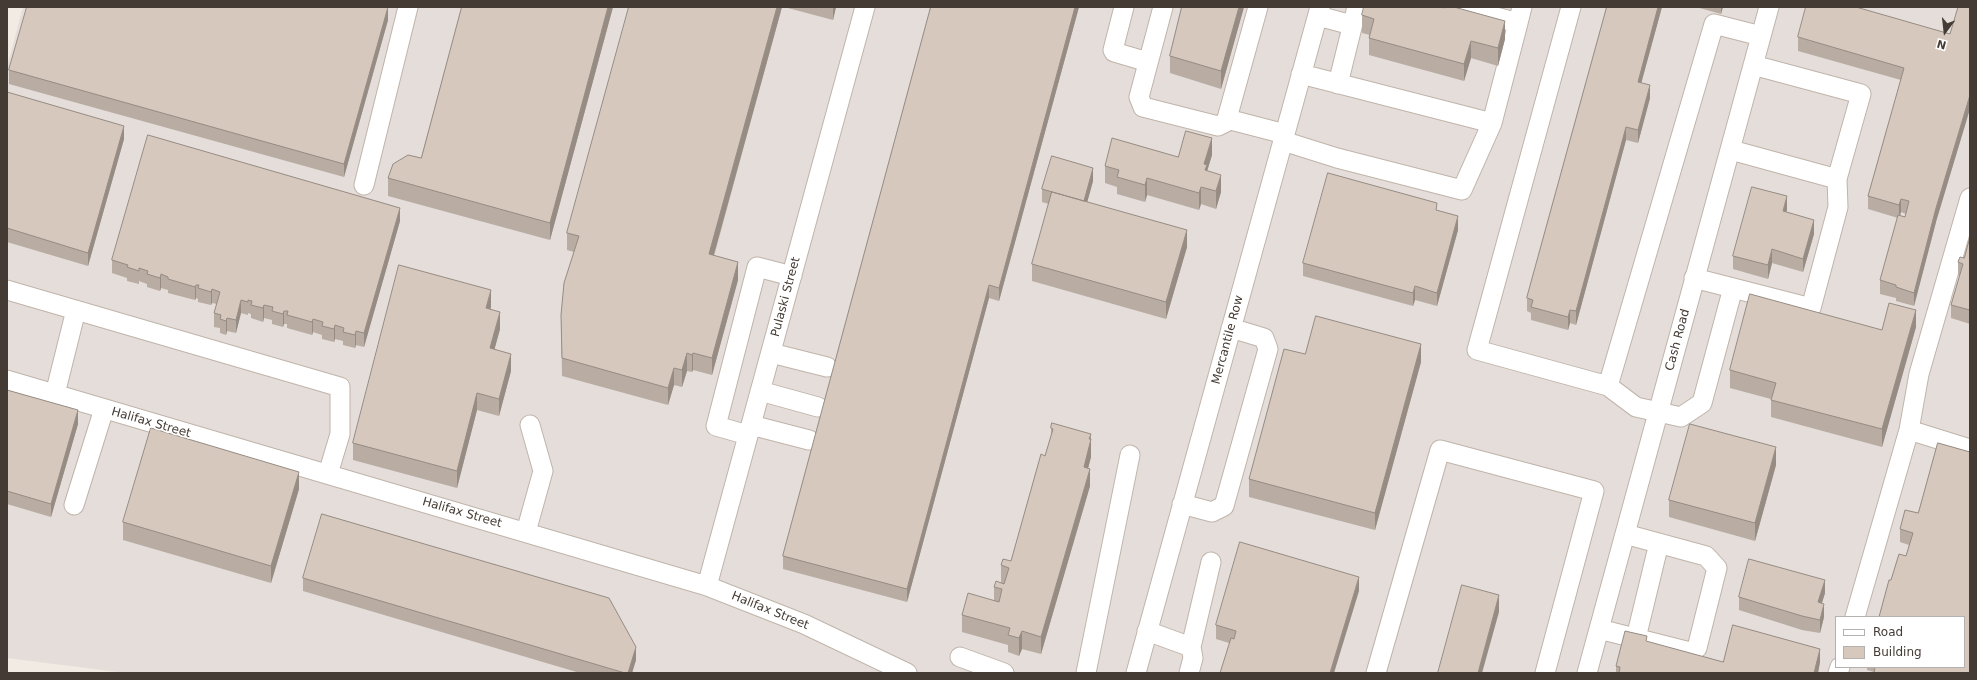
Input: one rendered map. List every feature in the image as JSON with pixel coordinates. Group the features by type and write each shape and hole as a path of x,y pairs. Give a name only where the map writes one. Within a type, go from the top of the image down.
{"street":[{"path":"364,185 408,7"},
{"name":"Pulaski Street","path":"707,586 865,7"},
{"path":"1124,7 1113,50 1114,52 1148,62"},
{"path":"1163,7 1139,96 1143,107 1218,126 1226,122 1258,7"},
{"path":"1338,84 1357,7"},
{"path":"1227,119 1337,158 1462,190 1492,123 1520,15 1459,7"},
{"path":"1571,7 1477,350 1608,386 1636,407 1681,417 1702,404 1733,288"},
{"name":"Cash Road","path":"1587,673 1769,7"},
{"path":"1319,11 1352,25"},
{"name":"Mercantile Row","path":"1136,673 1319,11"},
{"path":"1608,386 1714,24 1761,36"},
{"path":"1694,278 1811,308 1838,207 1837,179 1861,94 1753,65"},
{"path":"1301,74 1492,123"},
{"path":"1731,150 1837,179"},
{"path":"1855,616 1908,430 1919,374 1970,198"},
{"path":"792,276 757,267 716,426 809,440"},
{"path":"7,290 340,387 340,434 328,474"},
{"path":"55,394 76,310"},
{"path":"1182,504 1212,512 1224,506 1268,349 1264,338 1231,328"},
{"path":"771,353 827,367"},
{"name":"Halifax Street","path":"7,380 707,586 804,624 907,673"},
{"path":"760,391 818,408"},
{"path":"74,505 104,409"},
{"path":"526,532 543,471 530,425"},
{"path":"1908,430 1970,449"},
{"path":"1376,673 1440,450 1594,491 1545,673"},
{"path":"1086,673 1130,455"},
{"path":"1599,629 1690,652 1697,648 1699,641 1717,568 1706,556 1625,534"},
{"path":"1636,638 1659,543"},
{"path":"1189,673 1193,658 1191,647 1211,562"},
{"path":"1147,630 1191,647"},
{"path":"960,657 1004,673"}],"shaded area":[{"path":"23,7 1970,7 1970,673 125,673 7,658 7,67"}],"building":[{"path":"27,7 388,7 344,164 9,70"},
{"path":"462,7 608,7 550,223 388,178 393,164 408,155 421,158"},
{"path":"629,7 777,7 709,254 738,262 712,358 687,353 682,370 674,368 668,388 562,358 561,315 564,283 579,236 567,233"},
{"path":"931,7 1075,7 999,288 989,285 907,589 783,556"},
{"path":"1182,7 1239,7 1221,71 1170,56"},
{"path":"1364,7 1454,7 1505,21 1498,48 1471,41 1464,64 1369,38 1374,19 1362,15"},
{"path":"1607,7 1658,7 1638,82 1650,85 1638,130 1626,127 1576,311 1570,310 1568,317 1531,307 1533,300 1527,298"},
{"path":"1806,7 1856,7 1950,34 1958,7 1970,7 1970,95 1936,208 1914,293 1880,280 1898,215 1905,217 1909,201 1901,199 1899,205 1868,196 1904,68 1798,37"},
{"path":"7,92 124,126 88,253 7,228"},
{"path":"1186,131 1212,138 1204,164 1207,165 1205,170 1221,175 1216,191 1201,187 1199,193 1147,178 1145,185 1117,177 1119,170 1105,166 1112,138 1178,157"},
{"path":"148,135 400,208 364,333 356,331 355,335 343,332 344,328 335,325 334,329 322,326 323,322 313,319 312,322 287,315 288,311 284,311 283,314 272,311 273,307 264,305 263,308 251,305 252,301 248,300 248,302 241,300 236,320 227,318 226,321 220,319 221,315 214,313 220,292 212,289 211,292 198,288 199,285 196,285 195,287 168,279 168,277 161,274 160,278 147,274 148,271 139,268 139,271 127,267 128,265 112,260"},
{"path":"1052,156 1093,168 1084,201 1042,189"},
{"path":"1328,173 1437,203 1436,210 1458,216 1437,293 1415,286 1413,293 1303,263"},
{"path":"1752,187 1787,196 1783,211 1814,220 1803,259 1772,249 1768,265 1733,256"},
{"path":"1052,192 1187,230 1166,302 1032,264"},
{"path":"1970,237 1970,310 1951,305 1963,264 1958,262 1960,257 1964,258"},
{"path":"399,265 491,290 486,308 500,312 490,348 511,354 499,399 477,393 457,471 353,443"},
{"path":"1750,294 1882,330 1889,303 1916,310 1882,429 1771,400 1776,383 1730,370"},
{"path":"1316,316 1421,344 1375,513 1249,479 1284,349 1305,354"},
{"path":"7,390 78,410 51,504 7,491"},
{"path":"1052,423 1091,434 1084,467 1090,469 1041,637 1022,631 1019,638 1008,635 1010,628 962,615 968,593 999,602 1002,589 994,587 996,581 1004,584 1009,568 1001,565 1003,559 1011,561 1041,454 1045,456 1053,429 1051,428"},
{"path":"1690,424 1776,447 1755,523 1669,500"},
{"path":"151,428 299,472 271,566 123,522"},
{"path":"1938,443 1970,452 1970,673 1874,673 1875,668 1965,668 1965,616 1879,616 1889,580 1891,580 1899,554 1906,556 1913,533 1900,529 1905,510 1918,513"},
{"path":"322,514 609,598 636,647 628,673 303,578"},
{"path":"1240,542 1359,577 1330,673 1220,673 1231,638 1234,639 1236,631 1216,625"},
{"path":"1749,559 1825,580 1818,602 1824,604 1820,620 1739,597"},
{"path":"1462,585 1499,595 1478,673 1438,673"},
{"path":"1733,625 1820,649 1814,673 1619,673 1620,667 1616,666 1625,631 1647,636 1646,641 1723,662"}]}
